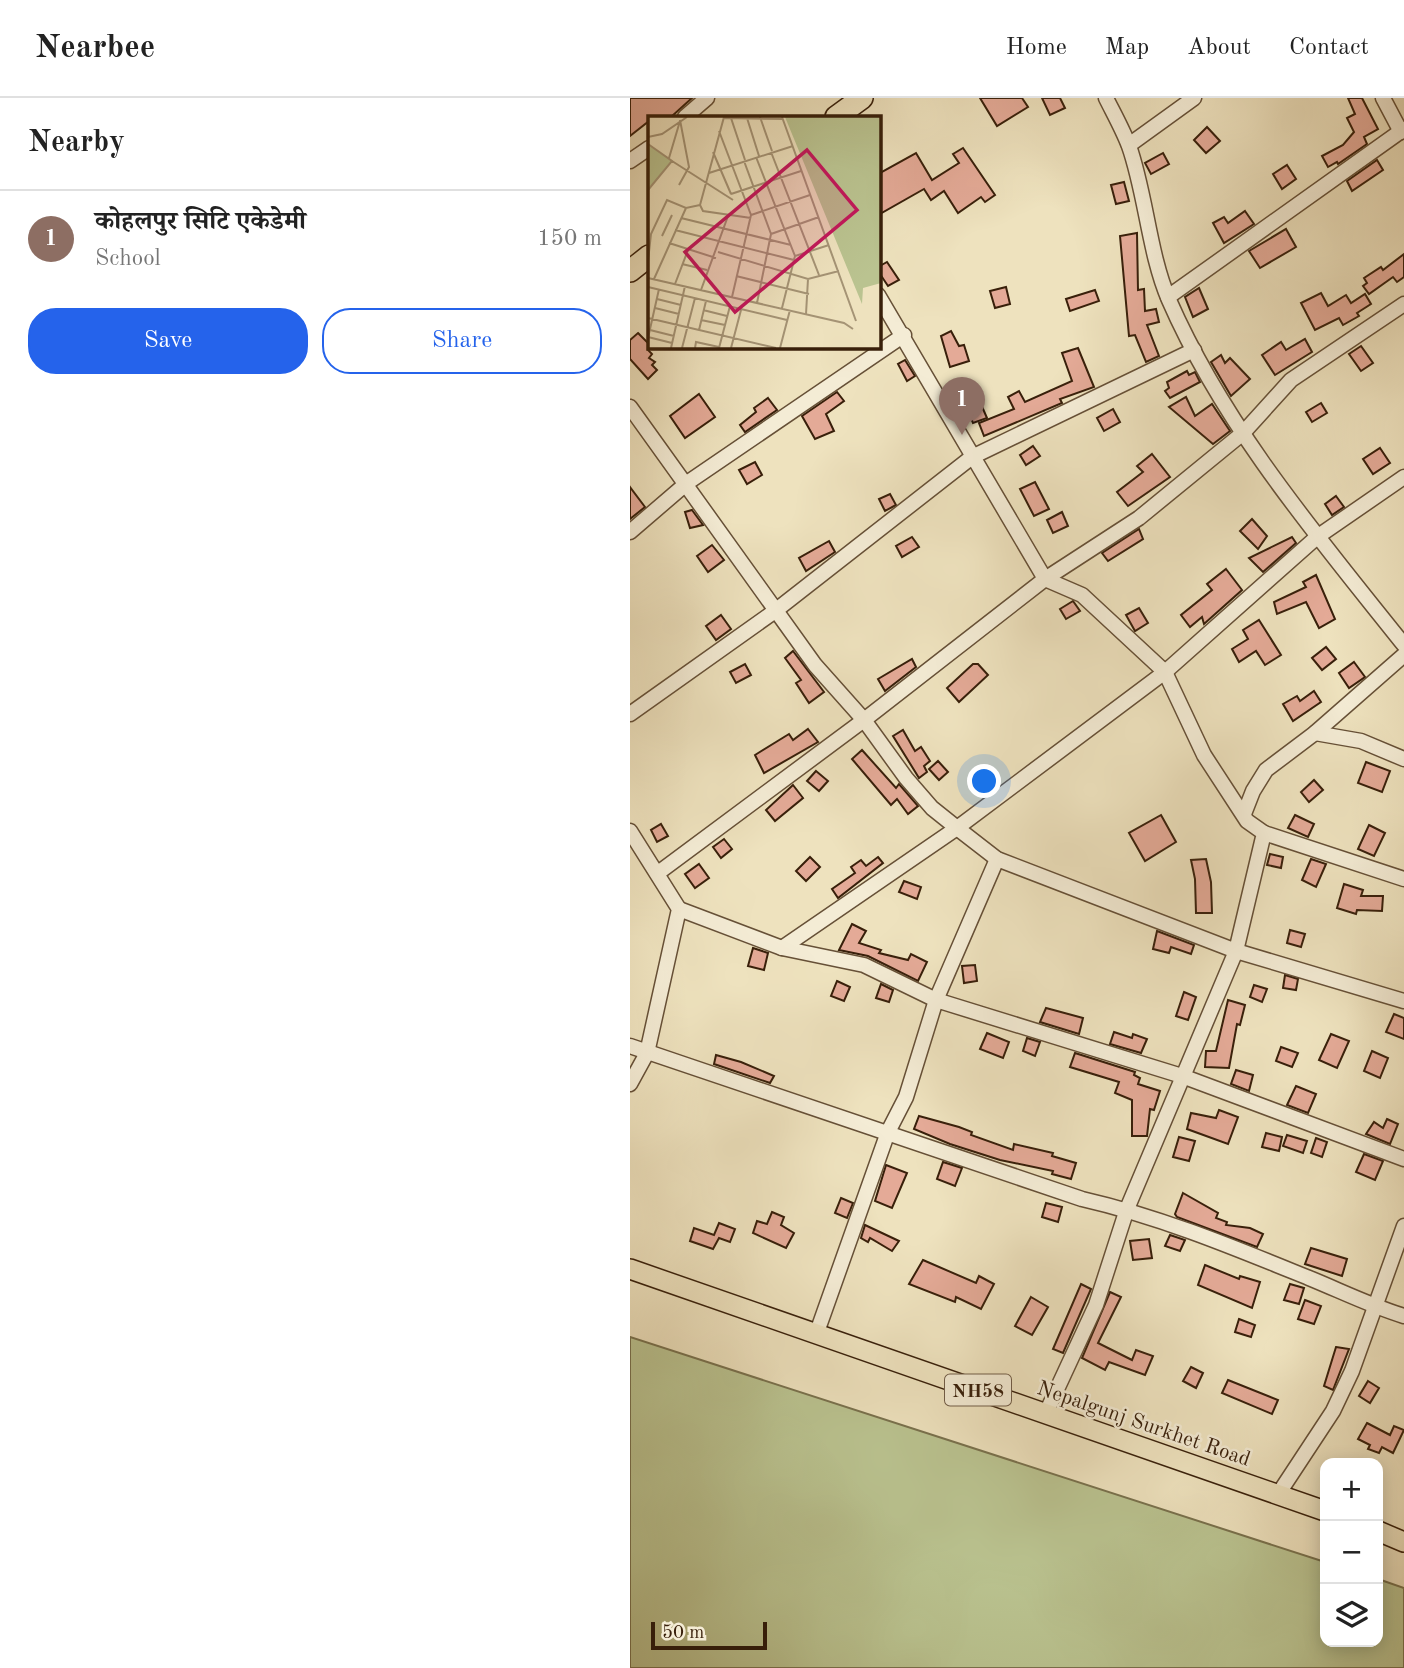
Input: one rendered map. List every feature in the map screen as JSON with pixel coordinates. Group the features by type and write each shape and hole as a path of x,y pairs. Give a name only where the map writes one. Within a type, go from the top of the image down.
{"highway":[{"path":"837,116 862,98"},
{"path":"630,271 648,257"}],"main road":[{"name":"Nepalgunj Surkhet Road","path":"630,1269 1320,1509"},
{"path":"1383,1533 1404,1542"}],"street":[{"path":"686,116 707,98"},
{"path":"1106,98 1129,145 1168,297 1194,351 1243,433 1317,537 1404,645"},
{"path":"1129,145 1194,98"},
{"path":"1168,297 1402,131 1383,98"},
{"path":"630,161 648,149"},
{"path":"880,298 1045,579 1082,595 1165,672 1204,755 1247,821 1264,833 1404,879"},
{"path":"659,873 864,720 1045,579 1139,518 1243,433 1291,380 1404,304"},
{"path":"630,532 687,483 904,335"},
{"path":"630,714 775,611 972,457 1194,351"},
{"path":"630,407 815,665 864,720 906,778 932,808 997,859 1236,951 1404,1001"},
{"path":"782,948 957,828 1165,672 1317,537 1404,477"},
{"path":"1244,814 1252,791 1266,770 1315,733 1404,655"},
{"path":"1315,733 1361,741 1404,759"},
{"path":"630,831 659,873 679,909 782,948 864,965 936,1000 1182,1076 1404,1158"},
{"path":"1046,1413 1096,1305 1128,1209 1236,951 1264,833"},
{"path":"816,1335 888,1132 906,1097 936,1000 997,859"},
{"path":"630,1084 647,1053 679,909"},
{"path":"630,1046 1082,1199 1128,1209 1197,1233 1373,1306 1404,1316"},
{"path":"1279,1493 1333,1411 1352,1371 1373,1306 1404,1226"}],"green space":[{"path":"630,1337 1320,1560 1320,1647 1383,1647 1383,1581 1404,1588 1404,1668 630,1668"}],"building":[{"path":"630,98 692,98 672,116 648,116 648,122 630,136"},
{"path":"980,98 1022,98 1028,107 997,126"},
{"path":"1042,98 1060,98 1065,108 1050,115"},
{"path":"1348,98 1362,98 1378,129 1364,137 1367,144 1338,164 1337,162 1328,167 1322,156 1343,145 1354,132 1347,118 1355,114"},
{"path":"1207,127 1220,141 1206,153 1194,140"},
{"path":"963,148 995,195 985,202 981,197 958,213 944,191 931,200 924,189 880,214 880,173 916,153 932,180 959,163 953,154"},
{"path":"1163,153 1169,164 1151,174 1145,163"},
{"path":"1377,160 1383,170 1352,191 1347,181"},
{"path":"1287,165 1296,179 1282,189 1273,174"},
{"path":"1124,182 1129,201 1116,204 1111,185"},
{"path":"1245,211 1254,224 1224,243 1213,223 1224,217 1228,223"},
{"path":"1286,229 1296,247 1260,268 1249,251"},
{"path":"1137,233 1138,290 1144,289 1145,311 1156,309 1159,322 1147,325 1159,356 1146,362 1135,335 1129,336 1120,236"},
{"path":"1404,254 1404,277 1397,282 1393,277 1369,294 1363,286 1367,283 1364,278 1381,267 1383,270"},
{"path":"887,262 899,280 888,286 880,274 880,266"},
{"path":"1006,287 1010,304 995,308 990,291"},
{"path":"1199,288 1208,309 1193,317 1185,297"},
{"path":"1095,290 1099,301 1070,311 1066,299"},
{"path":"1321,293 1328,306 1346,295 1351,303 1365,294 1371,304 1357,313 1359,316 1343,325 1339,318 1315,330 1301,303"},
{"path":"951,331 959,346 964,345 969,361 950,367 941,336"},
{"path":"638,333 648,343 648,350 652,354 649,358 655,362 652,365 657,370 648,379 630,359 630,340"},
{"path":"1305,339 1312,352 1275,375 1262,355 1281,342 1286,350"},
{"path":"1361,346 1373,363 1361,371 1349,354"},
{"path":"1078,348 1094,387 1060,399 1062,403 984,436 979,423 1014,409 1008,397 1019,391 1025,402 1072,381 1062,353"},
{"path":"1221,355 1225,363 1230,358 1250,379 1231,396 1211,362"},
{"path":"905,360 915,376 907,381 898,364"},
{"path":"1187,371 1189,375 1195,372 1200,382 1170,398 1165,391 1169,388 1167,382"},
{"path":"837,392 844,401 826,414 834,431 815,439 802,416"},
{"path":"699,394 715,417 685,438 670,416"},
{"path":"1186,397 1195,416 1212,404 1230,431 1213,444 1169,407"},
{"path":"768,398 777,410 745,432 740,425 756,412 754,408"},
{"path":"980,402 987,418 973,423 967,408"},
{"path":"1321,403 1327,413 1312,422 1306,412"},
{"path":"1113,409 1120,422 1104,431 1097,418"},
{"path":"1033,446 1040,456 1026,465 1020,455"},
{"path":"1380,448 1390,463 1373,474 1363,459"},
{"path":"1152,454 1170,477 1128,506 1117,492 1143,472 1137,466"},
{"path":"755,462 762,475 747,484 739,470"},
{"path":"1035,482 1049,509 1034,516 1020,489"},
{"path":"630,487 645,507 630,519"},
{"path":"890,494 896,505 885,511 879,499"},
{"path":"1336,496 1344,507 1332,515 1325,504"},
{"path":"692,510 703,525 690,528 685,512"},
{"path":"1062,512 1068,526 1053,533 1047,520"},
{"path":"1252,519 1267,536 1258,549 1240,531"},
{"path":"1139,529 1143,539 1108,561 1102,553"},
{"path":"912,537 919,547 902,557 896,546"},
{"path":"1292,537 1296,543 1263,572 1249,558"},
{"path":"829,541 835,552 806,571 799,558"},
{"path":"712,545 724,560 708,572 697,556"},
{"path":"1226,569 1242,590 1204,624 1202,617 1190,627 1181,615 1212,590 1207,584"},
{"path":"1316,575 1335,619 1319,628 1306,602 1277,614 1274,602 1306,587 1303,582"},
{"path":"1073,601 1080,611 1066,619 1060,609"},
{"path":"1139,608 1148,623 1135,631 1126,615"},
{"path":"721,615 731,629 716,640 706,626"},
{"path":"1259,620 1281,655 1265,665 1256,651 1239,662 1232,649 1248,639 1243,630"},
{"path":"1326,647 1336,659 1322,670 1312,658"},
{"path":"793,651 824,692 809,703 796,683 801,680 785,658"},
{"path":"912,659 916,667 885,691 878,679"},
{"path":"1354,662 1365,677 1349,688 1339,673"},
{"path":"745,664 751,675 736,683 730,672"},
{"path":"973,664 978,664 988,675 959,702 947,688"},
{"path":"1314,691 1321,702 1293,721 1283,704 1297,696 1300,701"},
{"path":"808,729 818,742 764,773 755,755 789,734 793,740"},
{"path":"903,730 915,751 921,747 930,761 924,766 927,772 919,778 893,736"},
{"path":"862,750 896,788 899,784 918,806 908,814 897,799 891,805 852,759"},
{"path":"938,761 948,772 939,780 929,769"},
{"path":"1366,762 1390,771 1382,792 1358,783"},
{"path":"816,771 828,781 819,791 807,781"},
{"path":"1314,780 1323,790 1309,802 1301,792"},
{"path":"793,785 803,798 775,821 766,810"},
{"path":"1161,815 1176,842 1145,861 1129,833"},
{"path":"1295,815 1314,824 1308,837 1288,828"},
{"path":"661,824 668,836 657,842 651,830"},
{"path":"1369,825 1385,833 1374,856 1358,849"},
{"path":"724,839 732,849 721,858 713,847"},
{"path":"1270,854 1283,857 1281,868 1267,865"},
{"path":"810,857 820,867 806,881 796,871"},
{"path":"878,857 883,863 838,898 832,889 855,873 851,867 861,860 866,866"},
{"path":"1206,859 1211,882 1212,913 1196,913 1195,879 1191,860"},
{"path":"1311,859 1326,864 1316,887 1302,880"},
{"path":"699,864 709,878 695,888 685,874"},
{"path":"904,881 921,887 917,899 899,892"},
{"path":"1344,884 1363,890 1361,896 1383,896 1382,911 1357,910 1356,914 1337,908"},
{"path":"852,924 866,931 859,943 881,950 879,953 908,960 911,954 927,962 918,981 868,956 839,950"},
{"path":"1290,930 1305,934 1301,947 1287,943"},
{"path":"1157,931 1194,945 1191,954 1171,947 1169,953 1153,949"},
{"path":"753,948 768,953 764,970 748,966"},
{"path":"975,965 977,981 964,983 962,966"},
{"path":"1285,975 1298,979 1296,990 1283,988"},
{"path":"837,981 850,987 844,1001 831,996"},
{"path":"881,984 893,990 889,1002 876,998"},
{"path":"1254,985 1267,989 1262,1002 1250,997"},
{"path":"1184,992 1196,997 1188,1020 1176,1016"},
{"path":"1228,1000 1245,1005 1240,1025 1237,1024 1229,1068 1205,1067 1206,1051 1216,1051"},
{"path":"1046,1008 1083,1018 1079,1034 1040,1022"},
{"path":"1394,1014 1404,1018 1404,1039 1386,1032"},
{"path":"1114,1032 1132,1038 1133,1034 1147,1039 1141,1053 1110,1044"},
{"path":"987,1033 1009,1042 1003,1058 980,1049"},
{"path":"1331,1034 1349,1041 1337,1068 1319,1060"},
{"path":"1027,1038 1040,1042 1035,1056 1023,1051"},
{"path":"1281,1047 1298,1053 1292,1067 1276,1061"},
{"path":"1372,1051 1388,1058 1380,1078 1364,1071"},
{"path":"1075,1053 1135,1072 1134,1075 1140,1078 1138,1084 1160,1091 1154,1110 1150,1109 1147,1136 1132,1136 1132,1100 1115,1093 1119,1082 1070,1067"},
{"path":"716,1055 774,1076 770,1083 714,1064"},
{"path":"1236,1070 1253,1075 1249,1091 1231,1084"},
{"path":"1296,1086 1316,1094 1308,1113 1287,1105"},
{"path":"1219,1110 1238,1117 1228,1144 1187,1129 1191,1113 1216,1118"},
{"path":"919,1116 959,1127 972,1132 971,1135 1013,1150 1014,1144 1053,1153 1052,1156 1076,1163 1071,1179 1052,1174 1053,1171 1000,1160 950,1144 914,1129"},
{"path":"1387,1119 1398,1124 1390,1144 1366,1134 1374,1122 1383,1128"},
{"path":"1266,1133 1282,1137 1279,1151 1262,1147"},
{"path":"1287,1135 1307,1141 1303,1153 1283,1146"},
{"path":"1179,1137 1195,1141 1189,1161 1173,1157"},
{"path":"1316,1138 1327,1142 1322,1157 1311,1153"},
{"path":"1364,1154 1383,1161 1375,1180 1356,1172"},
{"path":"943,1162 962,1168 955,1186 937,1179"},
{"path":"886,1165 907,1173 892,1208 875,1201"},
{"path":"1183,1193 1218,1213 1216,1218 1227,1222 1226,1225 1250,1228 1263,1234 1257,1247 1177,1217 1175,1214"},
{"path":"841,1198 853,1203 847,1218 835,1213"},
{"path":"1046,1203 1062,1207 1058,1222 1042,1217"},
{"path":"772,1212 784,1217 781,1225 794,1233 786,1248 753,1233 757,1221 767,1224"},
{"path":"719,1223 735,1229 730,1242 719,1238 713,1249 690,1241 694,1228 714,1235"},
{"path":"865,1225 899,1241 892,1251 870,1238 868,1242 861,1238"},
{"path":"1170,1235 1185,1240 1180,1251 1165,1246"},
{"path":"1149,1239 1152,1258 1133,1260 1130,1241"},
{"path":"1311,1248 1347,1259 1342,1276 1305,1264"},
{"path":"923,1260 976,1283 979,1276 994,1284 981,1309 956,1297 955,1302 909,1284"},
{"path":"1205,1265 1239,1279 1240,1276 1260,1282 1252,1308 1198,1285"},
{"path":"1081,1284 1091,1289 1063,1353 1053,1349"},
{"path":"1290,1284 1304,1288 1299,1304 1284,1300"},
{"path":"1110,1292 1121,1297 1098,1343 1132,1360 1136,1350 1153,1356 1145,1375 1109,1362 1105,1370 1082,1358"},
{"path":"1031,1297 1048,1307 1032,1335 1015,1326"},
{"path":"1305,1300 1321,1306 1314,1324 1298,1319"},
{"path":"1239,1319 1255,1325 1251,1337 1235,1332"},
{"path":"1336,1347 1349,1349 1333,1390 1324,1386"},
{"path":"1191,1367 1203,1373 1196,1388 1183,1381"},
{"path":"1228,1380 1278,1400 1272,1414 1222,1393"},
{"path":"1368,1381 1379,1388 1370,1403 1359,1396"},
{"path":"1367,1423 1390,1435 1394,1426 1404,1430 1393,1453 1382,1447 1379,1453 1368,1449 1370,1445 1358,1439"}],"place":[{"name":"कोहलपुर सिटि एकेडेमी","path":"962,435"}]}
